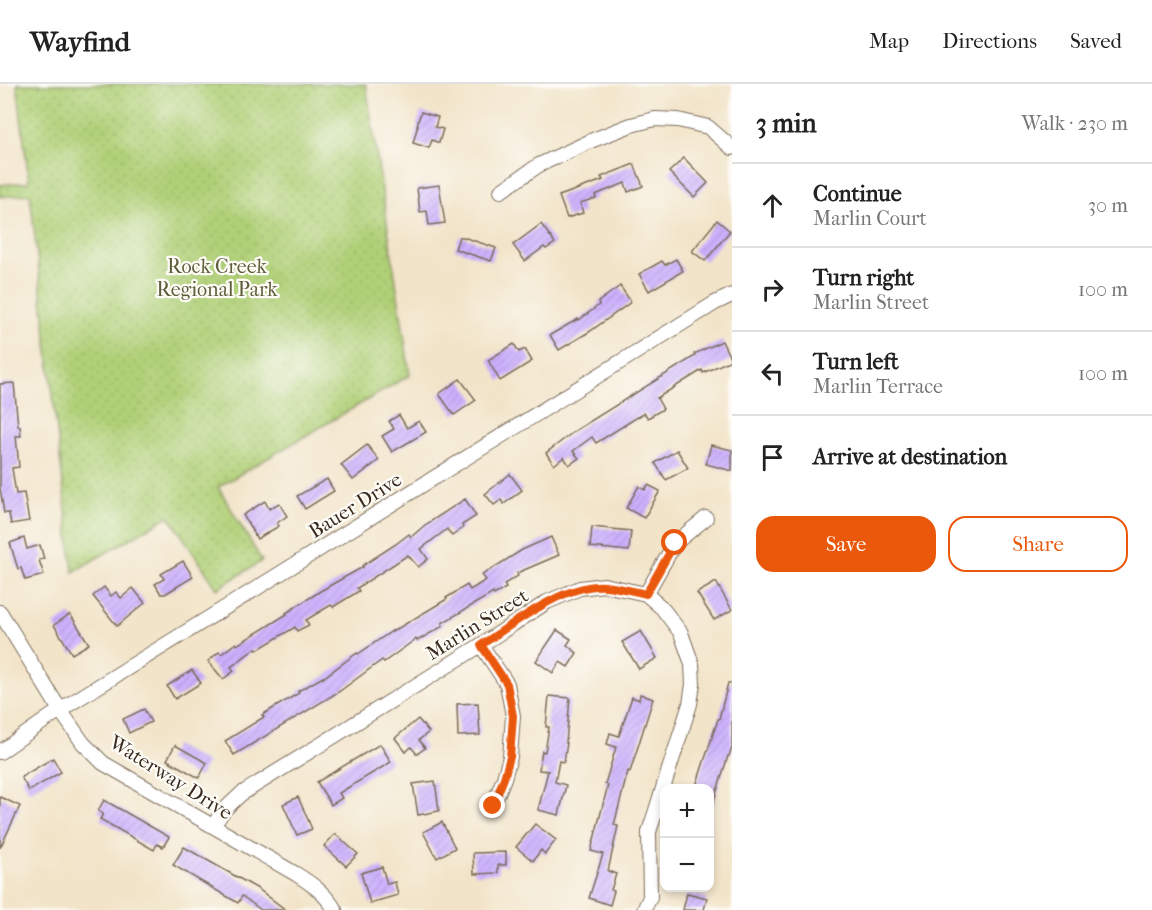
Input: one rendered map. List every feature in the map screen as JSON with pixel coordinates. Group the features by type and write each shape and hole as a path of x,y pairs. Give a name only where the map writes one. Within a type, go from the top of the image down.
{"street":[{"path":"501,191 539,165 622,129 655,119 678,120 708,127 732,148"},
{"name":"Bauer Drive","path":"0,752 60,710 715,303 732,295"},
{"path":"644,910 650,897 649,832 690,704 693,684 692,664 681,633 662,608 646,594 675,543 705,518"},
{"name":"Marlin Street","path":"213,826 224,810 240,794 548,602 580,588 604,585 646,594"},
{"name":"Waterway Drive","path":"0,612 60,710 83,743 104,763 315,886 330,901 335,910"},
{"path":"481,645 507,684 513,716 510,757 493,806"}],"green space":[{"name":"Rock Creek Regional Park","path":"17,84 366,84 410,375 218,487 262,561 217,589 169,516 73,572 30,194 0,197 0,185 29,182"}],"building":[{"path":"421,112 438,117 435,127 443,129 439,143 432,140 429,148 413,143"},
{"path":"684,158 708,183 694,197 669,172"},
{"path":"634,164 643,186 628,192 625,183 595,195 596,198 580,203 583,213 567,218 559,196 603,180 601,177"},
{"path":"439,185 445,223 429,225 427,211 420,212 417,188"},
{"path":"717,220 730,231 705,261 692,251"},
{"path":"541,224 555,243 546,249 544,247 525,261 513,245"},
{"path":"459,237 496,248 491,261 455,249"},
{"path":"676,259 683,271 649,291 639,274 662,261 665,265"},
{"path":"620,286 631,302 559,350 550,335 579,320"},
{"path":"722,341 731,360 703,373 702,370 657,398 663,409 648,418 644,413 596,443 592,437 573,451 579,458 569,465 564,457 554,465 546,453 576,430 695,356 694,354"},
{"path":"514,344 519,352 525,349 532,361 500,381 488,360"},
{"path":"460,379 476,400 454,415 439,394"},
{"path":"14,383 21,436 16,436 19,467 12,468 16,494 24,493 29,521 11,524 9,513 4,513 0,488 0,384"},
{"path":"399,415 407,428 419,421 426,432 392,452 382,436 394,429 389,421"},
{"path":"367,445 379,460 353,480 341,465"},
{"path":"711,445 732,450 732,471 706,464"},
{"path":"677,450 688,468 666,480 655,463"},
{"path":"510,474 522,490 504,504 501,500 494,505 485,494"},
{"path":"327,479 334,491 305,509 297,496"},
{"path":"648,485 660,491 644,518 626,508 639,486 645,490"},
{"path":"465,499 476,516 462,525 463,528 452,536 447,529 421,549 428,559 418,567 408,555 357,588 359,591 306,620 309,625 297,631 295,627 257,650 256,648 231,667 234,671 223,679 208,661 219,652 221,654 236,643 237,645 322,590 363,567 409,534 411,537"},
{"path":"265,501 269,509 279,503 287,516 277,523 279,526 257,539 243,515"},
{"path":"592,527 631,531 629,551 590,547"},
{"path":"551,537 559,555 517,573 518,576 504,584 506,588 494,595 493,593 442,623 443,626 417,641 416,639 384,662 382,660 340,691 234,755 225,741 264,717 262,715 467,585 470,590 486,580 482,575 522,550"},
{"path":"24,538 27,549 40,545 44,559 39,560 44,575 25,580 21,568 18,569 10,543"},
{"path":"183,561 193,577 165,594 161,594 155,584 164,579 161,574"},
{"path":"716,582 732,610 714,620 697,593"},
{"path":"104,587 111,596 116,592 121,598 133,588 145,603 117,626 93,596"},
{"path":"70,614 89,644 72,654 54,625"},
{"path":"557,630 571,639 567,645 577,653 568,667 560,662 553,673 536,661"},
{"path":"641,631 657,658 639,669 622,642"},
{"path":"192,670 201,683 175,699 167,686"},
{"path":"728,683 732,683 732,748 714,801 714,784 697,784 719,719"},
{"path":"640,694 653,699 630,772 628,771 614,825 618,826 608,871 616,874 611,890 614,891 610,905 589,898 603,854 591,851 608,785 605,784 616,747 607,744 610,733 619,736 632,697 639,700"},
{"path":"549,696 570,698 564,762 559,761 555,782 566,785 559,815 538,810 548,771 539,770 549,727 546,727"},
{"path":"478,703 480,735 458,736 457,704"},
{"path":"144,709 151,722 129,733 123,719"},
{"path":"418,719 429,732 419,740 425,748 417,754 411,747 406,752 395,738"},
{"path":"380,744 391,762 339,793 342,798 331,805 317,782"},
{"path":"175,745 207,763 199,778 167,760"},
{"path":"53,758 61,772 29,791 21,777"},
{"path":"435,781 439,811 418,815 413,784"},
{"path":"0,797 20,806 0,848"},
{"path":"298,797 312,829 297,835 283,804"},
{"path":"104,800 169,837 163,847 157,844 154,850 100,819 103,814 98,811"},
{"path":"442,822 455,848 437,858 423,832"},
{"path":"535,824 556,840 545,854 541,850 533,861 516,847"},
{"path":"335,834 358,854 346,866 324,846"},
{"path":"184,847 258,889 286,910 261,910 242,896 238,903 173,865"},
{"path":"506,852 506,865 498,865 498,873 474,874 473,853"},
{"path":"382,867 387,884 395,882 398,895 370,903 361,873"},
{"path":"687,893 707,898 704,910 683,910"}],"route":[{"path":"493,806 510,757 513,716 507,684 481,645 548,602 580,588 604,585 646,594 675,543"}]}
